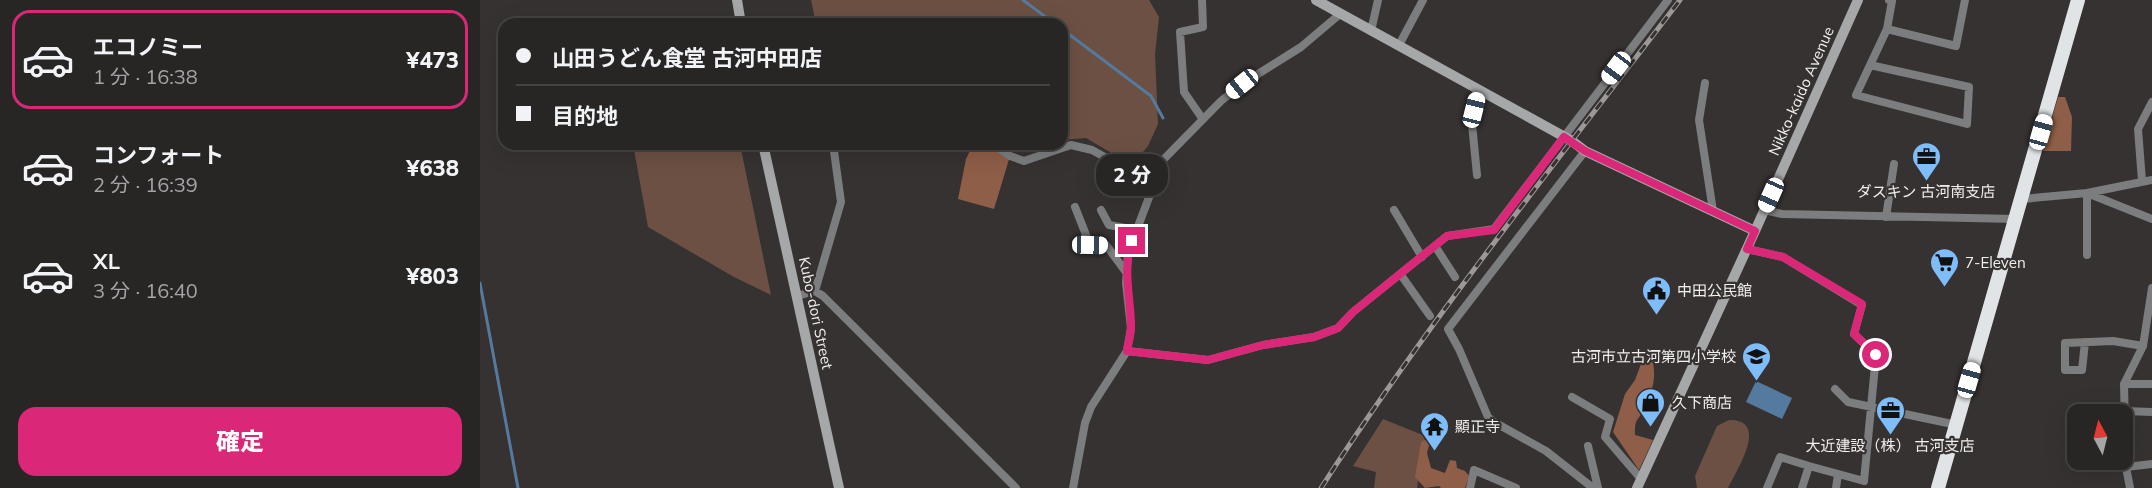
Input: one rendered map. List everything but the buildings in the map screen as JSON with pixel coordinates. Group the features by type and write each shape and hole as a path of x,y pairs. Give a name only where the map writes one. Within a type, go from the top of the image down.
{"highway":[{"path":"1938,488 2078,0"}],"street":[{"path":"737,0 740,18"},
{"path":"1202,0 1203,27 1180,32 1184,92 1202,118"},
{"path":"1316,0 1564,137 1585,151 1755,231"},
{"path":"1371,31 1378,0"},
{"path":"1399,45 1423,0"},
{"path":"1127,351 1208,360 1263,345 1314,337 1338,328 1353,312 1447,236 1494,230 1668,0"},
{"path":"1870,65 1969,87 1967,124 1856,95 1870,65 1887,29 1892,1 1889,0"},
{"path":"1887,29 1956,46 1965,0"},
{"name":"Nikko-kaido Avenue","path":"1639,483 1747,249 1856,1"},
{"path":"1073,488 1085,423 1091,407 1127,351 1131,327 1127,273 1128,253 1151,192 1152,176 1161,162 1202,118 1242,84 1301,47 1340,14"},
{"path":"1705,83 1699,120 1713,211"},
{"path":"1478,175 1472,124 1479,90"},
{"path":"2142,181 2138,129 2151,104"},
{"path":"1068,146 1092,150 1128,170 1152,176"},
{"name":"Kubo-dori Street","path":"764,150 839,488"},
{"path":"815,291 841,202 834,150"},
{"path":"1002,150 1024,161 1056,150"},
{"path":"1585,151 1448,329 1459,348 1488,417 1546,451 1593,488"},
{"path":"1887,217 1894,164"},
{"path":"2022,199 2087,193 2152,180"},
{"path":"2087,193 2152,219"},
{"path":"2086,255 2087,193"},
{"path":"1075,207 1090,245 1106,245 1127,273"},
{"path":"1101,210 1109,225 1136,230"},
{"path":"1394,210 1422,257"},
{"path":"1764,210 1782,214 2016,219"},
{"path":"1435,246 1455,277"},
{"path":"1747,249 1783,257 1862,304 1854,334 1876,355 1864,482 1780,457 1767,488"},
{"path":"1401,275 1430,316"},
{"path":"2125,404 2124,384 2143,346 2150,319 2152,288"},
{"path":"797,296 815,291 823,296 1016,488"},
{"path":"2085,342 2113,341 2143,346"},
{"path":"2124,384 2152,384"},
{"path":"1835,389 1848,402 1957,425"},
{"path":"1572,397 1610,419 1605,437 1639,483"},
{"path":"2133,411 2152,412"},
{"path":"1588,446 1598,488"},
{"path":"2133,466 2152,464"},
{"path":"1802,488 1809,466"},
{"path":"1470,488 1474,470 1516,488"},
{"path":"2127,470 2130,488"},
{"path":"1836,488 1838,474"}],"shaded area":[{"path":"811,0 1149,0 1159,17 1155,54 1158,124 1148,146 1132,165 1086,138 1068,140 1068,18 815,18"},
{"path":"2058,97 2065,97 2072,117 2071,151 2043,151"},
{"path":"634,150 741,150 771,295 734,277 648,227"},
{"path":"970,150 1000,150 1010,156 994,209 958,199 966,159"},
{"path":"1651,353 1654,382 1636,423 1635,435 1653,440 1639,470 1613,432 1625,394 1635,380 1641,364"},
{"path":"1383,419 1425,436 1417,488 1374,488 1376,472 1353,466"},
{"path":"1729,420 1741,422 1747,428 1749,436 1743,458 1728,488 1697,488 1695,476 1717,426"},
{"path":"1431,437 1427,453 1431,468 1445,473 1450,460 1456,461 1457,468 1465,471 1469,476 1465,488 1441,488 1439,486 1425,488 1415,477 1421,442"}],"water":[{"path":"1756,381 1792,398 1782,419 1746,402"}],"waterway":[{"path":"1023,0 1047,18"},
{"path":"1068,34 1151,96 1163,118"},
{"path":"480,283 518,488"}],"railway":[{"path":"1321,488 1450,302 1680,0"}],"place":[{"name":"ダスキン 古河南支店","path":"1926,182"},
{"name":"7-Eleven","path":"1944,288"},
{"name":"中田公民館","path":"1656,316"},
{"name":"古河市立古河第四小学校","path":"1757,382"},
{"name":"久下商店","path":"1651,428"},
{"name":"大近建設（株） 古河支店","path":"1890,436"},
{"name":"顯正寺","path":"1434,452"}],"route":[{"path":"1132,241 1128,253 1126,283 1131,327 1127,351 1208,360 1263,345 1314,337 1338,328 1353,312 1447,236 1494,230 1564,137 1585,151 1755,231 1747,249 1783,257 1862,304 1854,334 1876,355"}]}
